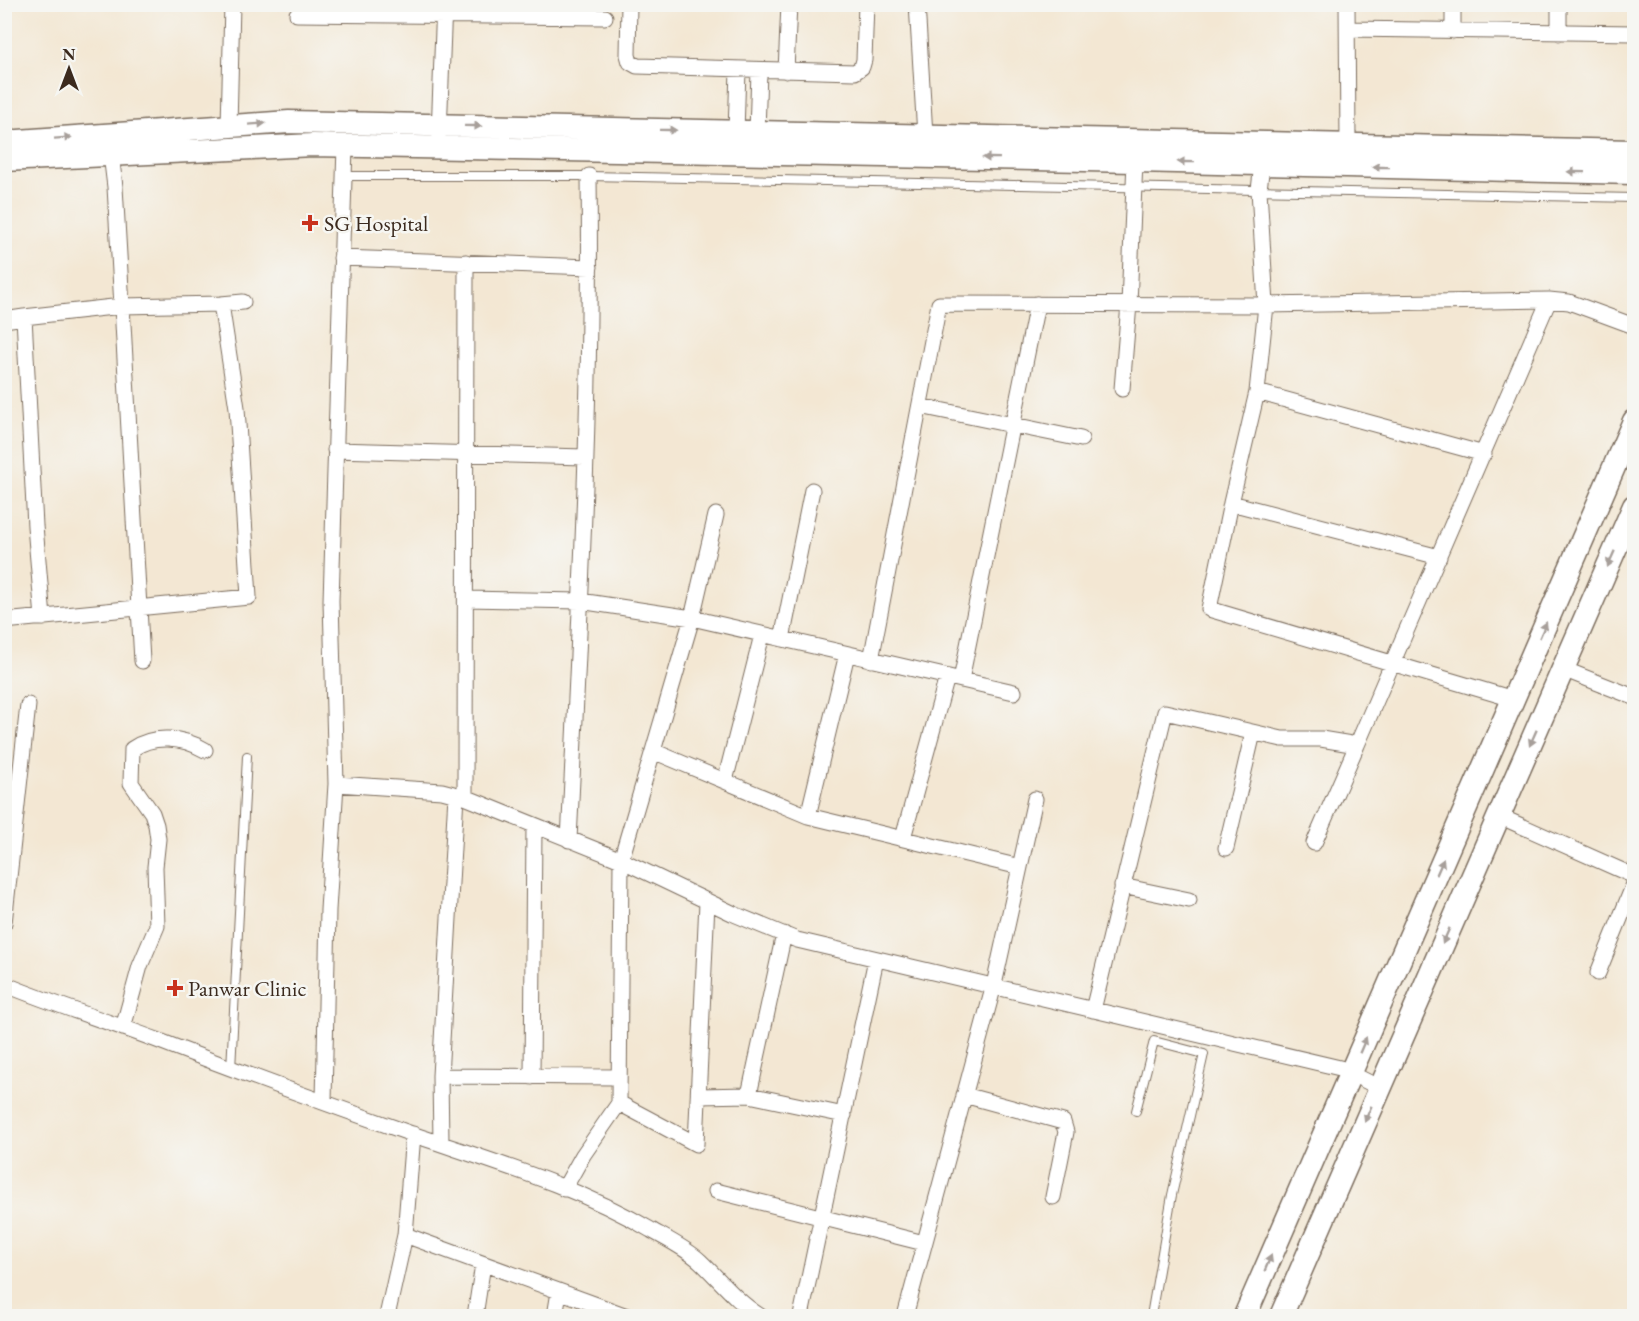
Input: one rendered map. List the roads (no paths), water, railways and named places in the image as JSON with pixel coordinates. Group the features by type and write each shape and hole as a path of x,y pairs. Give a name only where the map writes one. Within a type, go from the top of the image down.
{"street":[{"path":"230,126 231,4"},
{"path":"629,4 628,55 630,62 637,66 855,72 862,67 864,60 866,4"},
{"path":"786,71 789,4"},
{"path":"917,4 924,146"},
{"path":"1347,4 1348,144"},
{"path":"1453,4 1453,31"},
{"path":"1559,4 1559,33"},
{"path":"439,136 443,10"},
{"path":"297,14 443,10 545,11 605,17"},
{"path":"1348,29 1635,33"},
{"path":"738,70 747,132"},
{"path":"747,132 759,70"},
{"path":"4,142 290,122 439,136 924,146 1348,144 1635,151"},
{"path":"4,160 313,145 345,146 439,136 747,132 1135,161 1635,173"},
{"path":"324,1101 328,910 336,784 331,601 345,146"},
{"path":"111,154 115,187 141,607 142,661"},
{"path":"1122,389 1129,304 1135,161"},
{"path":"1262,164 1259,190 1266,305 1257,392 1209,609 1514,699"},
{"path":"569,840 585,457 590,267 589,176"},
{"path":"341,258 590,267"},
{"path":"441,1143 440,1076 461,796 466,599 466,262"},
{"path":"1314,843 1550,300"},
{"path":"871,660 939,304 1266,305 1550,300 1569,302 1635,326"},
{"path":"4,320 122,306 243,302"},
{"path":"4,621 249,597 237,408 221,304"},
{"path":"903,838 954,679 1013,424 1037,304"},
{"path":"24,317 35,526 43,618"},
{"path":"1257,392 1484,454"},
{"path":"920,406 1081,440"},
{"path":"1245,1317 1635,421"},
{"path":"335,450 585,457"},
{"path":"782,639 812,490"},
{"path":"1231,503 1439,557"},
{"path":"564,1189 619,1102 621,860 692,618 716,515"},
{"path":"1281,1317 1560,676 1632,519"},
{"path":"466,599 580,601 692,618 1014,692"},
{"path":"725,780 762,634"},
{"path":"808,816 846,654"},
{"path":"1526,669 1635,697"},
{"path":"4,923 28,705"},
{"path":"1093,1010 1165,712 1282,739 1321,739 1357,745"},
{"path":"1226,848 1253,733"},
{"path":"123,1028 140,966 157,926 154,867 158,838 152,813 131,783 132,749 142,742 164,739 188,743 205,750"},
{"path":"653,751 808,816 1020,867"},
{"path":"336,784 442,791 461,796 621,860 707,902 797,940 1340,1068 1380,1088"},
{"path":"905,1317 994,986 1035,799"},
{"path":"1499,816 1635,876"},
{"path":"532,1077 534,825"},
{"path":"1598,973 1635,884"},
{"path":"1122,886 1189,900"},
{"path":"619,1102 696,1144 707,902"},
{"path":"749,1095 784,934"},
{"path":"801,1317 876,958"},
{"path":"4,984 231,1069 489,1159 591,1199 650,1229 698,1259 744,1306 760,1317"},
{"path":"440,1076 618,1077"},
{"path":"699,1096 749,1095 844,1115"},
{"path":"964,1095 1063,1122 1066,1132 1053,1197"},
{"path":"387,1317 405,1235 413,1134"},
{"path":"716,1191 822,1216 924,1244"},
{"path":"405,1235 627,1317"},
{"path":"475,1317 483,1264"},
{"path":"555,1317 559,1292"}],"lane":[{"path":"344,176 589,176 1635,198"},
{"path":"231,1069 247,756"},
{"path":"1136,1111 1158,1025"},
{"path":"1151,1317 1172,1195 1204,1053 1154,1041"}],"place":[{"name":"SG Hospital","path":"310,223"},
{"name":"Panwar Clinic","path":"175,988"}]}
